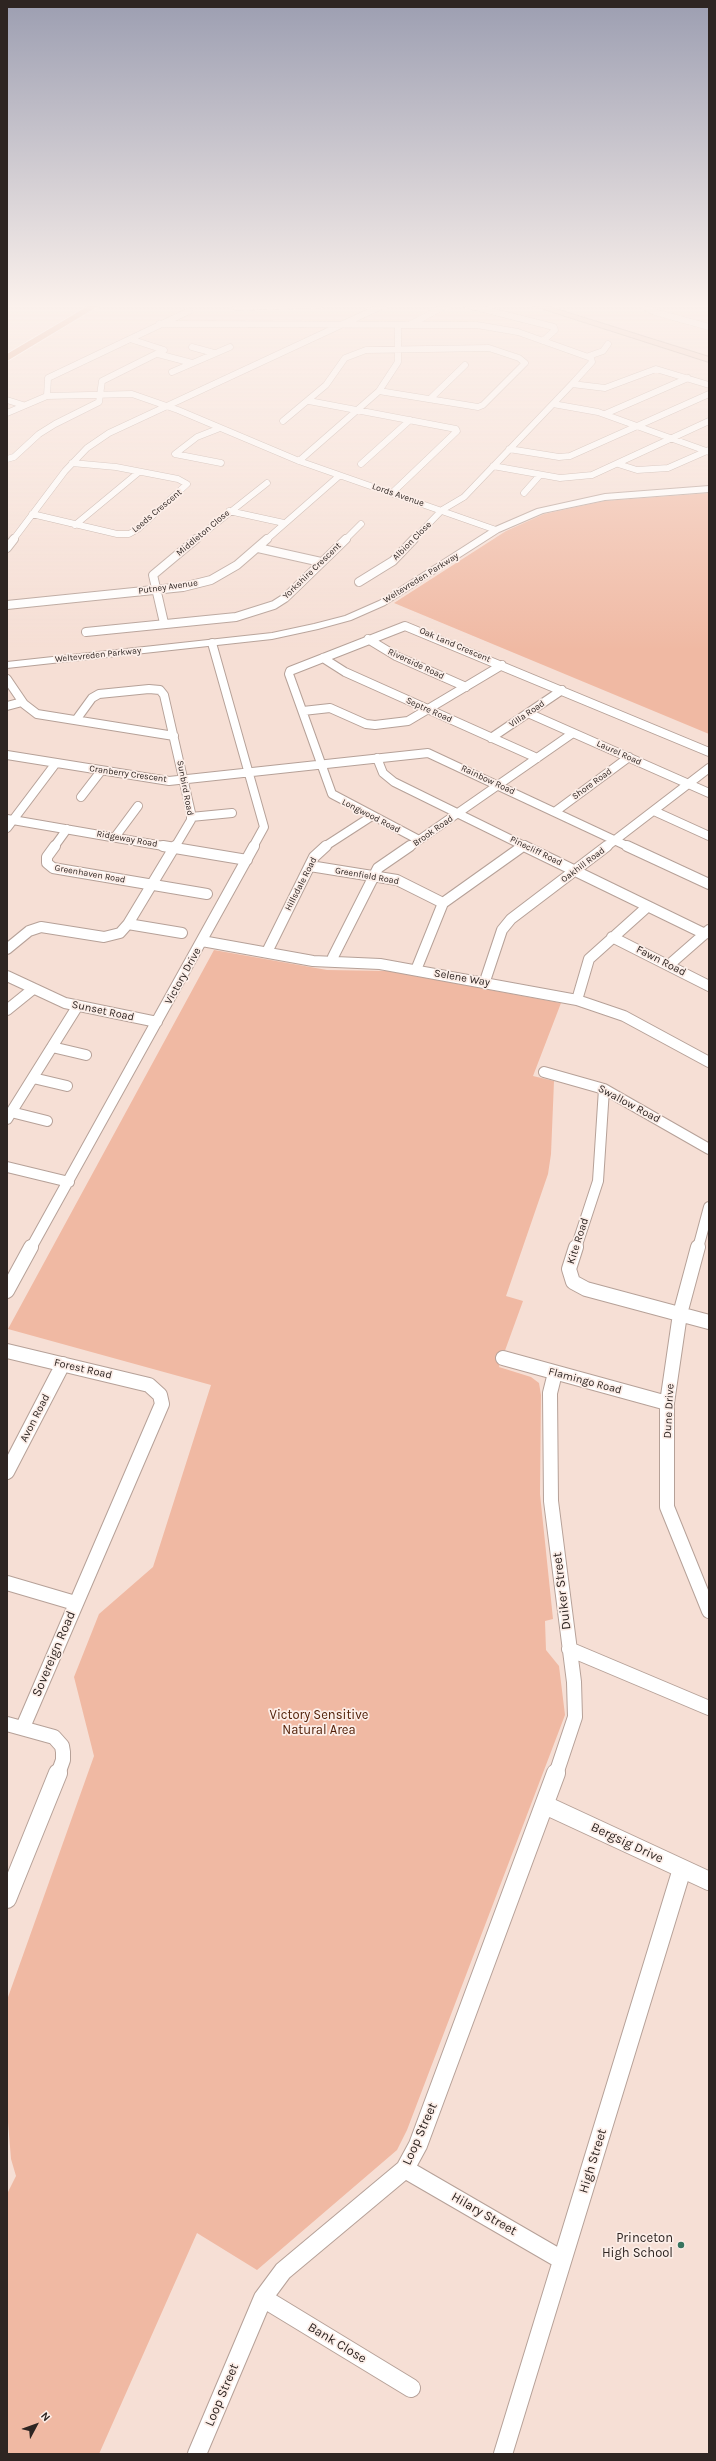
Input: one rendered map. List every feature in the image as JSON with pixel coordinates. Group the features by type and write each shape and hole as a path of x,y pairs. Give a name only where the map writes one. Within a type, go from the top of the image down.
{"street":[{"path":"7,459 14,457 27,443 64,420"},
{"path":"7,548 72,463 86,448 109,433 136,420"},
{"name":"Lords Avenue","path":"201,420 339,476 442,510 496,530"},
{"path":"299,461 348,420"},
{"path":"361,464 410,420 452,427 457,430 392,493"},
{"name":"Albion Close","path":"359,582 393,561 442,510 460,500 538,420"},
{"path":"621,420 709,451"},
{"path":"509,449 568,457 652,420"},
{"path":"493,466 560,478 592,475 709,421"},
{"path":"220,428 197,437 176,454 221,463"},
{"path":"618,464 637,470 668,468 709,451"},
{"path":"206,460 213,455"},
{"name":"Leeds Crescent","path":"32,514 117,534 131,533 187,484 178,479 72,463"},
{"path":"76,525 139,472"},
{"path":"524,493 540,475"},
{"name":"Putney Avenue","path":"7,605 189,586 222,575 258,548 284,523 339,476"},
{"name":"Middleton Close","path":"156,590 153,575 229,511 267,483"},
{"name":"Weltevreden Parkway","path":"7,665 212,643 295,632 348,618 400,593 496,530 540,511 584,500 709,489"},
{"path":"229,511 284,523"},
{"name":"Yorkshire Crescent","path":"86,632 236,616 268,607 286,598 361,524"},
{"path":"258,548 321,562"},
{"path":"156,590 164,623"},
{"name":"Oak Land Crescent","path":"321,764 289,674 295,668 405,626 709,752"},
{"name":"Riverside Road","path":"368,639 396,656 466,687"},
{"name":"Victory Drive","path":"7,1291 69,1182 264,827 250,773 212,643"},
{"name":"Septre Road","path":"323,658 345,672 537,758"},
{"path":"303,712 330,708 366,724 374,725 408,721 429,710 502,665"},
{"path":"7,679 22,702 30,710 37,714 174,736"},
{"name":"Sunbird Road","path":"7,948 29,931 41,927 108,937 120,933 128,924 192,817 185,780 164,695 160,690 149,689 99,694 92,698 76,720"},
{"name":"Villa Road","path":"491,738 562,690"},
{"path":"7,706 22,702"},
{"name":"Laurel Road","path":"528,713 709,793"},
{"name":"Brook Road","path":"333,962 333,957 372,876 378,868 573,733"},
{"name":"Rainbow Road","path":"250,773 428,753 556,811 709,884"},
{"name":"Cranberry Crescent","path":"7,756 158,780 185,780 250,773"},
{"name":"Shore Road","path":"556,811 629,757"},
{"name":"Pinecliff Road","path":"378,758 383,773 389,779 647,907 707,932"},
{"path":"7,828 11,819 56,764"},
{"name":"Longwood Road","path":"321,764 332,794 419,840"},
{"name":"Oakhill Road","path":"485,982 505,925 709,768"},
{"path":"81,797 101,771"},
{"path":"115,837 138,806"},
{"path":"654,811 709,836"},
{"path":"192,817 232,814"},
{"name":"Hillsdale Road","path":"267,952 310,866 322,848 372,816"},
{"name":"Ridgeway Road","path":"11,819 247,860"},
{"name":"Greenhaven Road","path":"67,829 47,857 47,863 51,868 151,886"},
{"path":"416,970 443,903 524,845"},
{"name":"Greenfield Road","path":"310,866 402,882 443,903"},
{"path":"151,886 207,894"},
{"path":"577,1000 589,959 612,936 647,907"},
{"path":"128,924 182,933"},
{"path":"669,965 707,932"},
{"name":"Fawn Road","path":"612,936 709,986"},
{"name":"Selene Way","path":"202,941 313,961 380,964 577,1000 624,1016 709,1062"},
{"name":"Sunset Road","path":"7,976 33,989 77,1007 156,1022"},
{"path":"7,1010 33,989"},
{"path":"47,1120 9,1116 77,1007"},
{"path":"52,1047 86,1055"},
{"name":"Swallow Road","path":"544,1072 604,1089 709,1148"},
{"path":"33,1078 67,1086"},
{"name":"Kite Road","path":"604,1089 598,1181 569,1269 573,1282 586,1289 680,1314"},
{"path":"7,1167 69,1182"},
{"name":"Dune Drive","path":"709,1207 704,1244 680,1314 667,1403 667,1507 709,1611"},
{"path":"680,1314 709,1322"},
{"name":"Forest Road","path":"7,1351 144,1384 157,1391"},
{"name":"Flamingo Road","path":"503,1358 667,1403"},
{"name":"Avon Road","path":"7,1472 63,1364"},
{"name":"Duiker Street","path":"545,1805 575,1717 574,1682 551,1501 550,1393 555,1373"},
{"name":"Sovereign Road","path":"23,1727 75,1603 158,1417 162,1400 157,1391"},
{"path":"7,1583 75,1603"},
{"path":"569,1649 709,1708"},
{"path":"7,1724 23,1727 54,1737 62,1746 63,1760 7,1898"},
{"name":"Bergsig Drive","path":"545,1805 709,1881"},
{"name":"Loop Street","path":"197,2454 263,2298 283,2271 406,2169 418,2145 545,1805"},
{"name":"High Street","path":"503,2454 682,1869"},
{"name":"Hilary Street","path":"406,2169 562,2260"},
{"name":"Bank Close","path":"263,2298 411,2388"}],"green space":[{"path":"709,493 709,734 394,603 506,531 544,514 604,501"},
{"name":"Victory Sensitive Natural Area","path":"214,950 327,970 388,971 561,1003 533,1076 554,1081 551,1154 548,1174 506,1296 523,1301 499,1367 531,1377 539,1383 541,1395 540,1494 553,1619 545,1621 546,1650 559,1666 565,1715 407,2130 397,2150 257,2270 197,2233 99,2454 7,2454 7,2194 16,2176 11,2159 8,2122 7,2000 94,1756 74,1677 99,1614 153,1567 211,1385 8,1329"}],"place":[{"name":"Princeton High School","path":"681,2245"}]}
